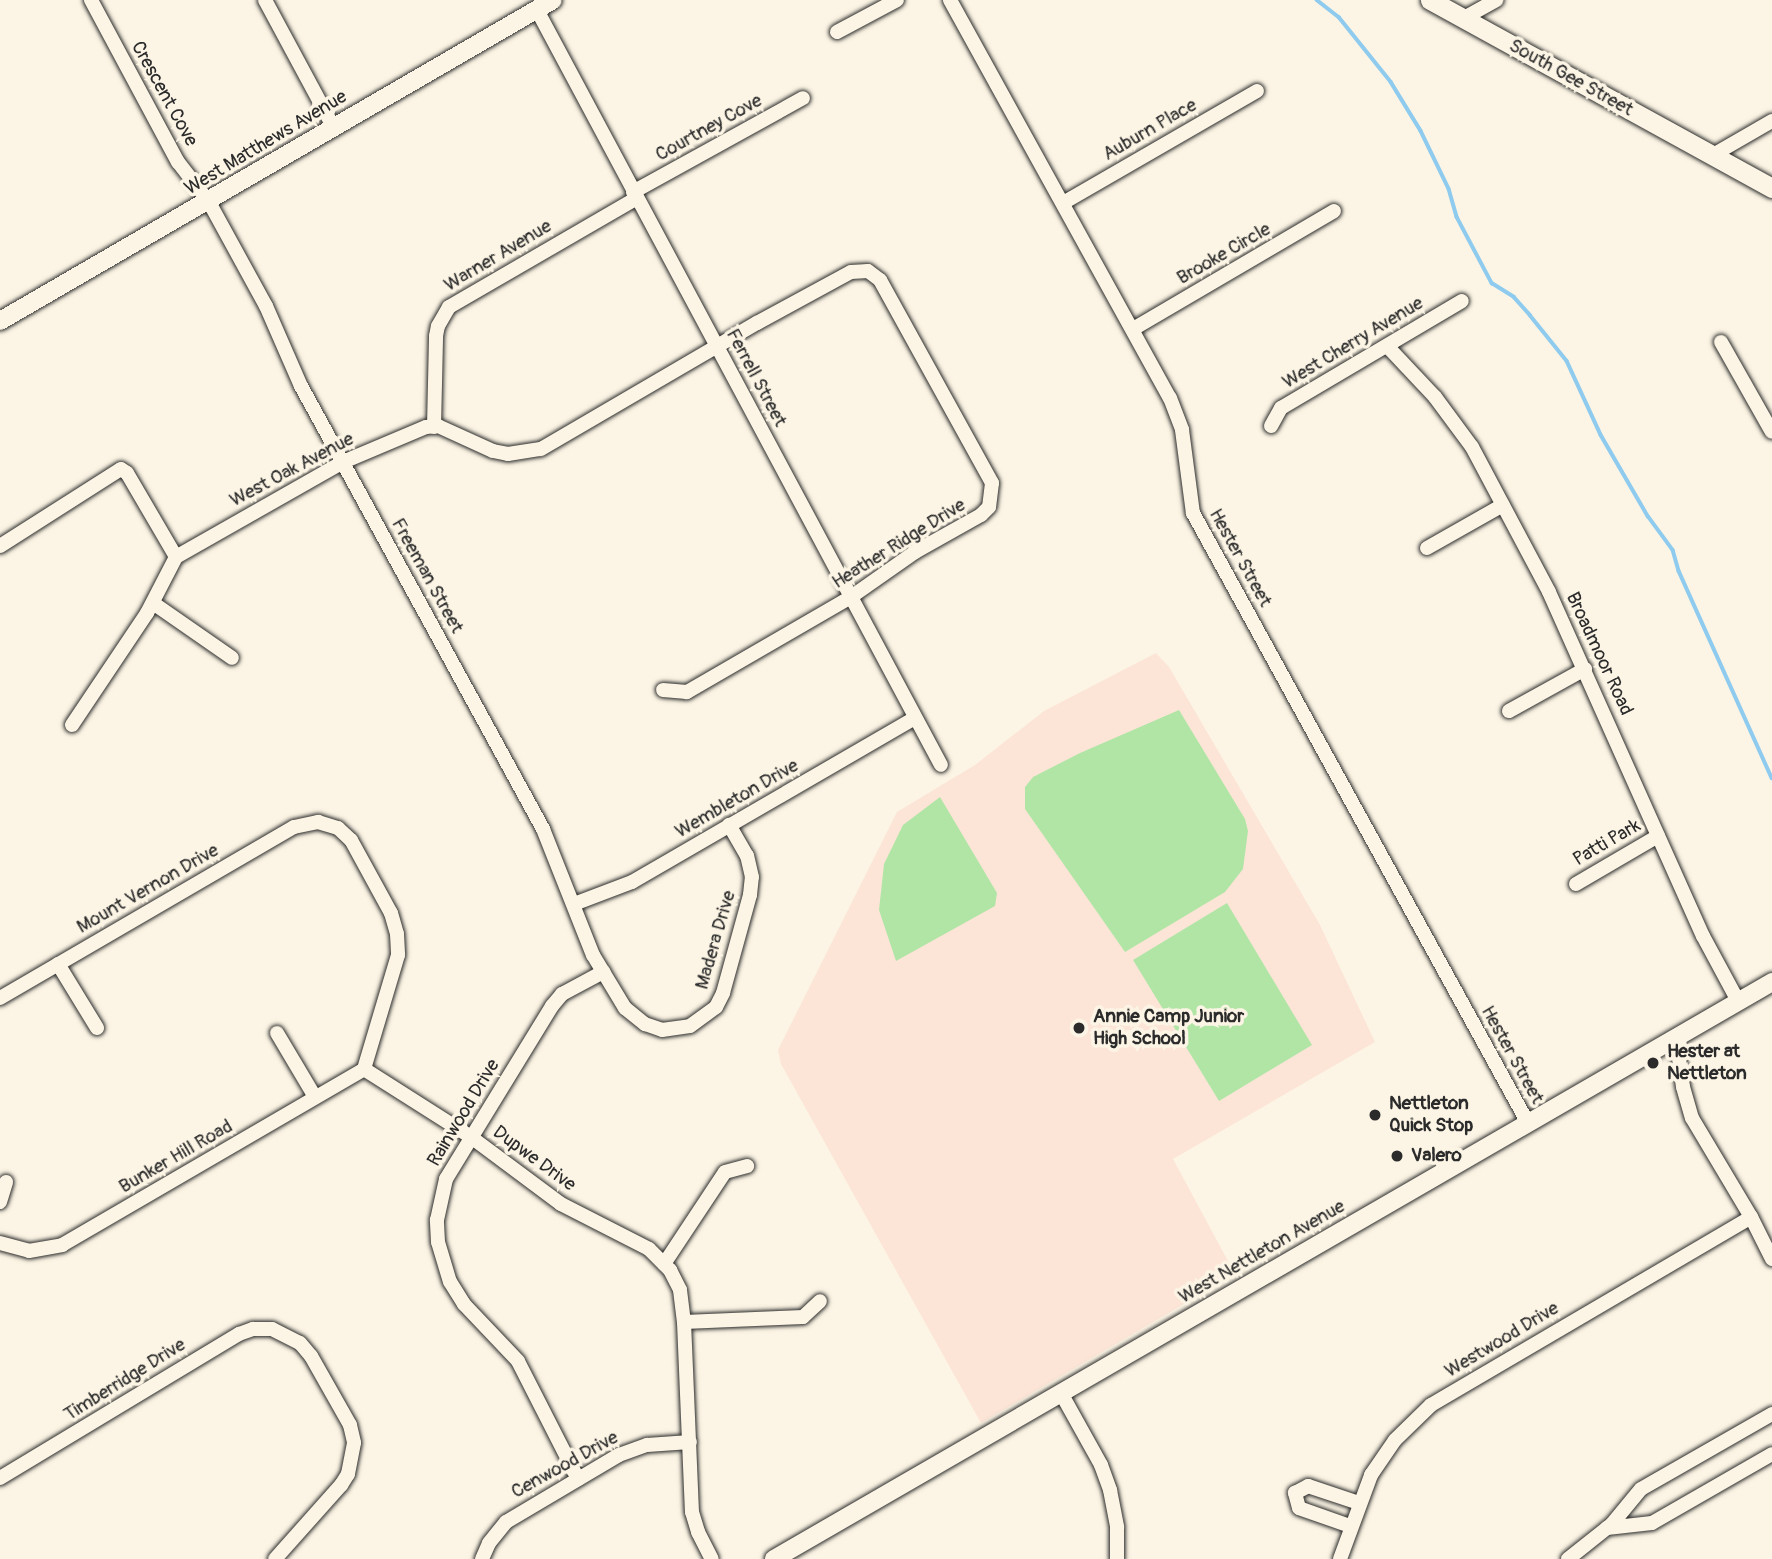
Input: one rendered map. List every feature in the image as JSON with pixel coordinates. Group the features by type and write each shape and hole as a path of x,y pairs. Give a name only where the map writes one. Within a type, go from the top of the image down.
{"main road":[{"name":"South Gee Street","path":"1430,0 1772,188"}],"street":[{"name":"Crescent Cove","path":"91,0 178,162 209,202"},
{"path":"265,0 334,128"},
{"name":"West Matthews Avenue","path":"0,321 554,0"},
{"path":"837,32 897,0"},
{"name":"Hester Street","path":"950,0 1170,398 1182,430 1193,513 1528,1124"},
{"path":"1464,18 1496,0"},
{"name":"Ferrell Street","path":"537,10 941,765"},
{"name":"Auburn Place","path":"1063,203 1257,92"},
{"name":"Courtney Cove","path":"635,195 803,98"},
{"path":"1713,155 1772,121"},
{"name":"Warner Avenue","path":"434,427 436,336 449,307 635,195"},
{"name":"Freeman Street","path":"209,202 266,306 301,386 543,829 585,938 603,972"},
{"name":"Brooke Circle","path":"1133,329 1334,211"},
{"name":"Heather Ridge Drive","path":"663,690 679,694 687,692 852,597 915,552 981,516 989,507 993,487 880,280 868,271 851,272 718,348"},
{"name":"West Cherry Avenue","path":"1271,426 1281,408 1462,301"},
{"path":"1721,342 1772,432"},
{"name":"Broadmoor Road","path":"1387,346 1435,397 1464,434 1503,505 1585,669 1703,936 1738,1001"},
{"path":"434,427 493,451 527,453 566,435 718,348"},
{"name":"West Oak Avenue","path":"176,557 343,461 426,427 434,427"},
{"path":"0,545 121,469 127,473 176,557 153,603 72,724"},
{"path":"1427,548 1503,505"},
{"path":"153,603 232,658"},
{"path":"1510,711 1585,669"},
{"name":"Wembleton Drive","path":"574,904 632,882 915,718"},
{"name":"Mount Vernon Drive","path":"0,998 294,827 318,822 338,828 351,840 391,913 397,934 398,955 364,1069"},
{"name":"Madera Drive","path":"603,972 625,1008 636,1019 662,1030 690,1026 716,1007 723,993 750,895 752,877 747,856 729,825"},
{"name":"Patti Park","path":"1576,884 1658,836"},
{"path":"58,964 97,1028"},
{"name":"Rainwood Drive","path":"578,1479 518,1361 464,1304 443,1266 438,1242 439,1203 446,1179 552,1006 562,994 603,972"},
{"name":"West Nettleton Avenue","path":"774,1559 1768,984"},
{"path":"277,1033 316,1097"},
{"path":"1676,1037 1683,1087 1692,1118 1751,1217 1772,1259"},
{"name":"Bunker Hill Road","path":"0,1243 29,1251 62,1245 364,1069"},
{"name":"Dupwe Drive","path":"364,1069 471,1137 561,1204 649,1250 664,1264 680,1290 684,1322 692,1512 698,1532 712,1559"},
{"path":"664,1264 725,1172 747,1166"},
{"path":"0,1202 6,1182"},
{"name":"Westwood Drive","path":"1340,1559 1359,1503 1385,1453 1431,1405 1751,1217"},
{"path":"684,1322 803,1317 821,1301"},
{"name":"Timberridge Drive","path":"0,1478 239,1334 261,1328 275,1330 300,1343 311,1356 350,1425 354,1443 348,1474 341,1485 275,1559"},
{"path":"1061,1393 1101,1465 1110,1490 1117,1527 1117,1559"},
{"path":"1568,1559 1607,1528 1641,1489 1772,1414"},
{"name":"Cenwood Drive","path":"482,1559 489,1543 506,1522 578,1479 628,1451 646,1445 690,1442"},
{"path":"1607,1528 1652,1523 1772,1454"},
{"path":"1350,1526 1300,1508 1295,1493 1308,1486 1359,1503"}],"shaded area":[{"name":"Annie Camp Junior High School","path":"1156,653 1169,667 1320,925 1375,1042 1173,1159 1235,1274 981,1423 781,1064 778,1050 897,812 975,765 1044,711"}],"green space":[{"path":"1179,710 1245,819 1248,831 1243,869 1225,892 1125,952 1025,809 1025,787 1033,777 1080,753"},
{"path":"940,797 997,893 995,906 896,961 879,910 884,864 903,825"},
{"path":"1227,903 1312,1045 1219,1101 1133,960"}],"waterway":[{"path":"1317,0 1339,17 1391,82 1421,131 1449,189 1457,217 1492,283 1514,297 1567,361 1601,435 1648,516 1673,550 1679,571 1772,778"}],"place":[{"name":"Annie Camp Junior High School","path":"1079,1028"},
{"name":"Hester at Nettleton","path":"1653,1063"},
{"name":"Nettleton Quick Stop","path":"1375,1115"},
{"name":"Valero","path":"1397,1156"}]}
